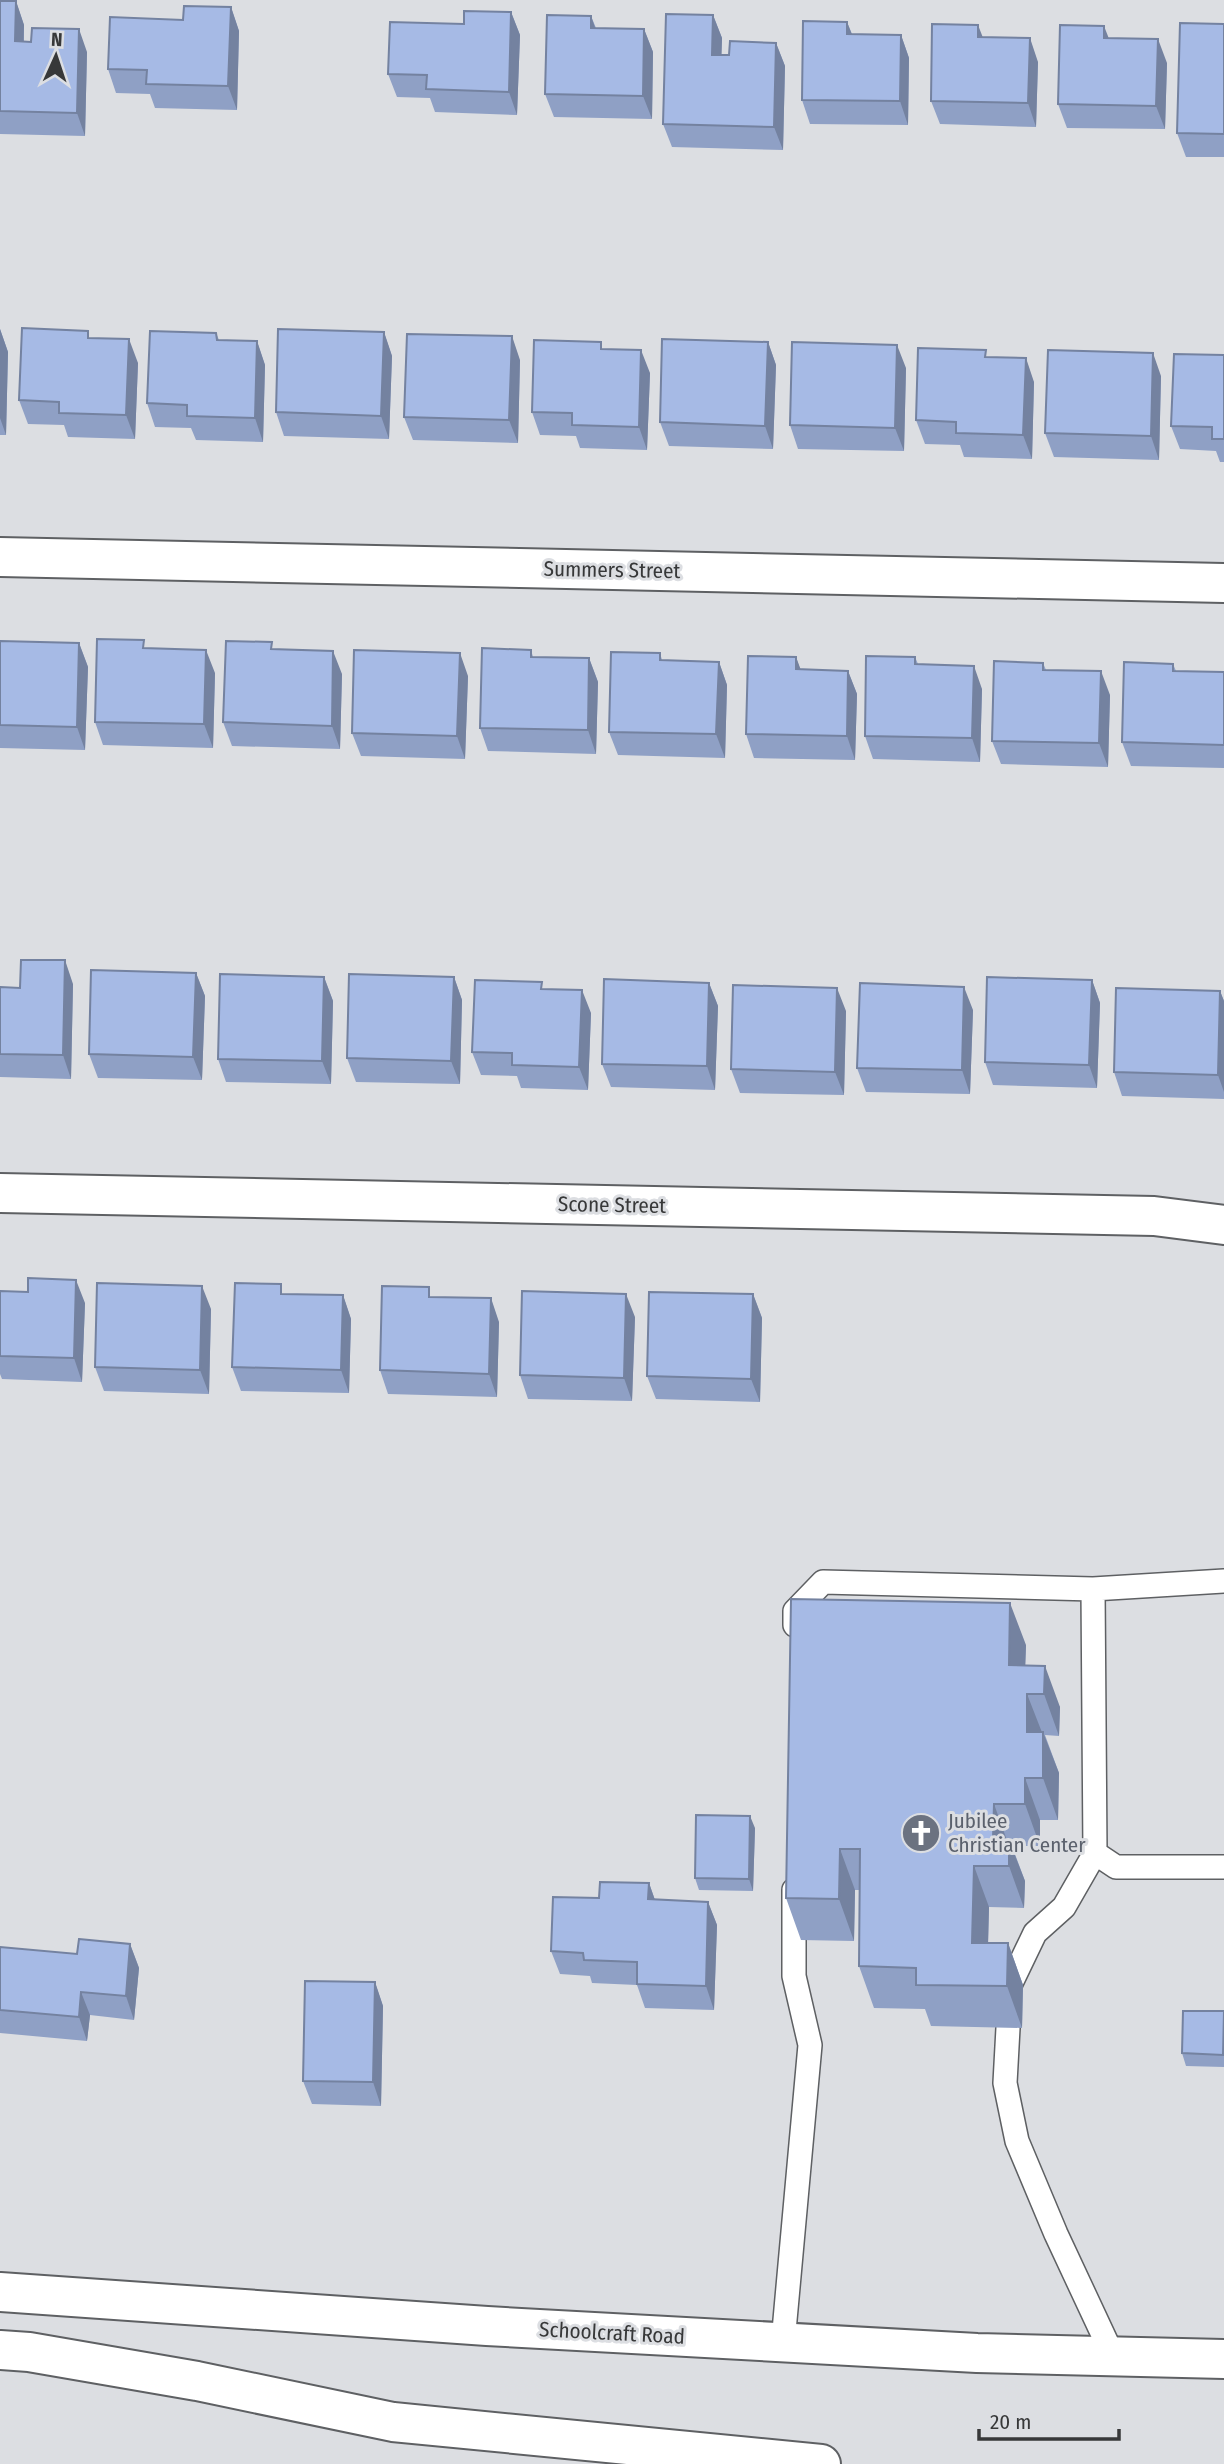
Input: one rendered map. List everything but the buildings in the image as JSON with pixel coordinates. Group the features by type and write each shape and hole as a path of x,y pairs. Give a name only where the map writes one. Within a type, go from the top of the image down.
{"main road":[{"name":"Summers Street","path":"0,557 1224,583"},
{"name":"Scone Street","path":"0,1193 1154,1216 1224,1225"},
{"name":"Schoolcraft Road","path":"0,2292 486,2326 977,2353 1224,2359"},
{"path":"0,2350 197,2382 393,2422 821,2464"}],"lane":[{"path":"795,1652 795,1611 823,1582 1093,1589 1224,1581"},
{"path":"1010,1985 1035,1933 1064,1907 1095,1853 1093,1589"},
{"path":"1095,1853 1116,1867 1224,1867"},
{"path":"783,2342 810,2045 794,1976 794,1868"},
{"path":"1008,2028 1005,2083 1017,2141 1056,2234 1113,2356"}],"place":[{"name":"Jubilee Christian Center","path":"921,1833"}]}
